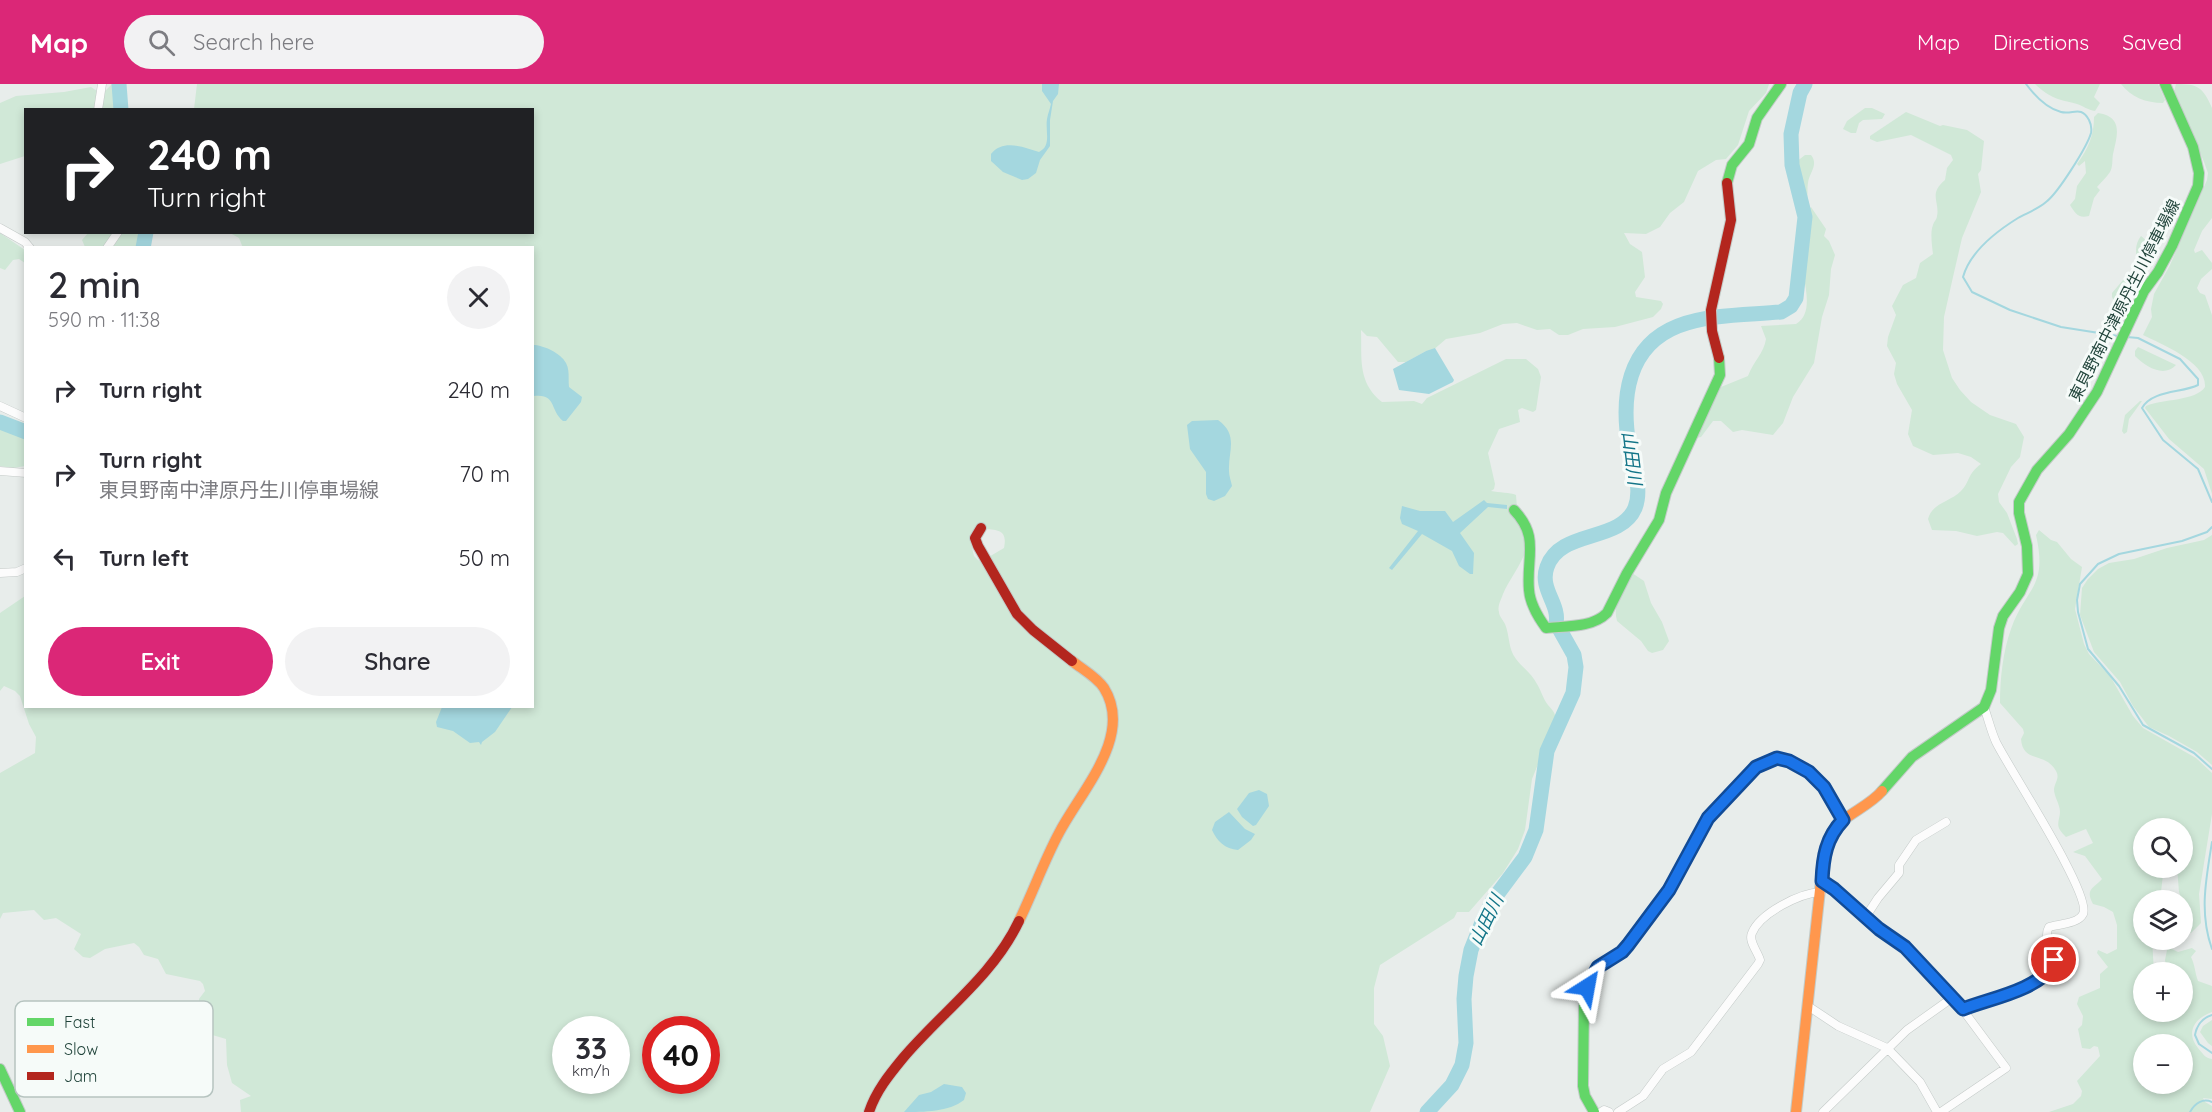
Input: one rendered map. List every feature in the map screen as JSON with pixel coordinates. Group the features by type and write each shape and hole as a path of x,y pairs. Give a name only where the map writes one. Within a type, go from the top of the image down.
{"street":[{"path":"98,108 102,84"},
{"path":"1514,510 1524,518 1530,532 1528,587 1539,618 1546,628 1595,622 1607,613 1627,573 1659,520 1666,493 1720,375 1719,355 1712,331 1711,310 1731,220 1727,184 1732,165 1749,144 1757,118 1781,84"},
{"name":"東貝野南中津原丹生川停車場線","path":"1984,707 1991,690 1999,628 2003,616 2020,592 2028,574 2027,546 2019,513 2021,496 2033,475 2082,416 2107,370 2144,291 2158,272 2172,246 2198,186 2199,176 2195,152 2165,84"},
{"path":"0,228 28,246"},
{"path":"0,406 24,417"},
{"path":"0,471 24,473"},
{"path":"869,1112 873,1099 887,1077 923,1034 986,972 1010,940 1058,834 1108,750 1114,726 1111,704 1103,686 1033,630 1017,614 978,546 975,538 981,528"},
{"path":"0,573 17,573 24,569"},
{"path":"1796,1112 1822,861 1829,837 1843,820 1874,801 1912,757 1984,707 1997,743 2063,858 2085,909 2082,916 2075,921 2049,927 2047,930 2055,963 2049,972 2016,992 1963,1009"},
{"path":"1594,1112 1585,1096 1583,1086 1584,1000 1587,987 1598,967 1622,952 1663,899 1702,828 1715,810 1756,767 1777,758 1789,761 1809,772 1819,782 1843,820"},
{"path":"1865,918 1899,873 1899,865 1917,840 1946,822"},
{"path":"1618,1112 1643,1096 1663,1069 1690,1052 1758,964 1760,956 1750,934 1776,908 1821,886 1834,889 1865,918 1905,947 1963,1009 2006,1068 1939,1112 1920,1082 1887,1048 1838,1026 1808,1006"},
{"path":"1823,1112 1887,1048 1952,998"},
{"path":"0,1069 20,1112"},
{"path":"1601,1112 1604,1110 1609,1112"}],"green space":[{"path":"112,84 118,84 118,108 102,108 105,91"},
{"path":"197,84 1769,84 1766,93 1749,111 1738,145 1726,159 1716,160 1698,171 1684,202 1670,213 1660,227 1646,234 1624,233 1630,244 1642,252 1645,277 1635,292 1636,297 1661,301 1663,304 1653,317 1615,327 1583,329 1568,335 1559,335 1550,329 1537,330 1517,323 1503,324 1480,333 1446,339 1432,351 1426,351 1406,362 1398,362 1377,337 1367,336 1361,330 1362,369 1368,386 1382,402 1414,401 1422,404 1427,398 1506,359 1526,359 1538,369 1541,377 1536,410 1533,412 1522,408 1518,410 1520,422 1499,429 1488,453 1495,484 1491,491 1516,495 1515,513 1524,522 1528,532 1525,553 1503,594 1499,614 1507,629 1513,655 1535,680 1556,720 1532,779 1525,830 1518,849 1503,873 1469,912 1457,912 1454,918 1380,965 1374,988 1374,1024 1383,1036 1390,1066 1370,1112 869,1112 887,1081 918,1042 988,973 1003,954 1023,920 1056,842 1109,753 1115,733 1116,713 1110,693 1093,672 1018,612 987,558 1004,548 1003,534 983,529 981,526 975,530 972,548 974,556 988,570 1025,625 1098,684 1108,703 1110,720 1108,732 1103,750 1062,821 1008,938 983,972 892,1067 877,1088 866,1112 241,1112 240,1100 251,1096 232,1083 227,1065 226,1039 213,1035 213,1001 199,1001 205,991 200,981 166,974 158,959 144,955 134,943 105,949 90,958 83,957 74,949 81,934 56,918 44,920 34,910 3,913 0,919 0,773 35,753 36,737 29,724 20,696 4,686 0,691 0,613 24,597 24,708 534,708 534,246 242,246 239,238 232,234 534,234 534,108 194,108"},
{"path":"2035,84 2100,84 2094,97 2100,103 2095,111 2055,98"},
{"path":"2121,84 2158,84 2165,100 2163,103 2151,102 2134,96"},
{"path":"2176,84 2199,88 2206,95 2212,108 2212,218 2202,231 2194,250 2195,253 2202,250 2212,263 2212,269 2201,279 2197,288 2205,295 2212,315 2212,494 2204,469 2169,439 2145,408 2153,404 2194,395 2205,387 2204,378 2191,362 2143,335 2152,317 2154,294 2170,265 2208,173 2174,92"},
{"path":"91,87 97,91 94,108 24,108 24,156 0,164 0,103 16,96"},
{"path":"1865,108 1872,108 1885,114 1882,119 1863,120 1859,123 1856,133 1843,129 1847,121"},
{"path":"1906,112 1940,126 1967,130 1984,141 1981,170 1978,174 1981,192 1962,238 1944,317 1943,350 1952,378 1971,402 1990,415 2016,424 2024,437 2020,457 2011,467 1998,494 1999,502 2007,513 2017,539 2018,544 2015,546 2003,533 1977,536 1956,531 1932,530 1928,519 1933,509 1961,491 1973,471 1981,464 1971,457 1958,453 1933,455 1913,446 1908,434 1912,410 1897,384 1894,374 1896,363 1887,346 1896,315 1892,306 1903,285 1916,278 1920,263 1933,254 1932,231 1938,211 1936,194 1953,160 1951,155 1911,135 1877,142 1870,139 1870,136"},
{"path":"2098,113 2106,115 2115,123 2116,141 2111,170 2097,187 2100,190 2094,198 2089,216 2082,217 2075,213 2070,205 2075,199 2077,186 2086,173 2085,161 2079,166 2077,164 2090,142 2094,117"},
{"path":"1805,155 1811,155 1814,162 1808,183 1807,199 1804,201 1795,168 1796,162"},
{"path":"1811,207 1826,229 1824,236 1829,241 1835,255 1814,363 1793,397 1783,423 1773,435 1742,430 1733,432 1721,421 1713,421 1701,437 1697,438 1696,430 1716,389 1748,376 1765,344 1766,339 1761,326 1796,324 1803,318 1807,300 1800,245"},
{"path":"0,233 24,249 24,262 19,259 13,260 5,270 0,268"},
{"path":"87,234 114,234 105,246 85,246 82,240"},
{"path":"121,234 143,234 140,246 114,246"},
{"path":"2141,236 2147,242 2149,250 2140,263 2136,250"},
{"path":"2129,273 2132,274 2130,291 2122,301 2115,303 2112,293"},
{"path":"2138,347 2176,365 2166,371 2155,370 2135,356"},
{"path":"2142,401 2129,419 2127,432 2124,434 2122,431 2125,415"},
{"path":"0,425 24,435 24,466 13,468 0,466"},
{"path":"2039,530 2057,542 2071,559 2082,567 2075,609 2084,644 2089,654 2110,676 2133,716 2143,728 2196,758 2212,773 2212,814 2199,894 2201,923 2193,931 2193,890 2179,890 2178,878 2193,878 2193,818 2133,818 2133,878 2163,878 2161,890 2133,890 2133,950 2153,950 2153,962 2133,962 2133,1022 2193,1022 2193,963 2198,981 2212,986 2212,1012 2197,1022 2192,1034 2133,1034 2133,1094 2193,1094 2193,1039 2206,1057 2212,1059 2212,1099 2203,1098 2212,1106 2212,1112 2049,1112 2073,1104 2081,1096 2082,1091 2077,1081 2100,1056 2098,1047 2082,1048 2078,1029 2082,1025 2083,1016 2077,1004 2079,997 2100,988 2100,974 2108,967 2097,953 2098,950 2107,954 2117,949 2117,925 2113,912 2093,904 2091,899 2091,890 2102,879 2085,856 2073,852 2093,843 2086,829 2066,837 2059,828 2060,809 2054,789 2056,771 2046,761 2026,752 2021,739 2023,729 2000,703 2002,665 2008,638 2017,615 2034,586 2039,566 2036,535"},
{"path":"2212,535 2212,765 2197,752 2149,727 2133,706 2120,682 2094,652 2080,615 2082,588 2098,569 2109,563 2134,559 2167,548 2204,540"},
{"path":"1632,573 1644,581 1651,603 1662,622 1669,641 1663,650 1652,653 1648,651 1641,641 1617,621 1617,602"},
{"path":"2193,949 2196,951 2191,957 2193,962 2165,962 2165,960 2167,950 2178,952"},
{"path":"2212,1020 2212,1046 2200,1032 2203,1026"}],"water":[{"path":"1042,84 1059,84 1050,120 1050,146 1040,160 1036,173 1022,180 1003,172 991,161 991,154 996,149 1007,145 1020,146 1039,152 1043,149 1047,142 1047,119 1051,104 1042,91"},
{"path":"534,345 551,350 564,359 568,369 569,387 582,397 581,402 566,421 563,421 549,399 534,396"},
{"path":"1435,348 1454,380 1453,382 1429,394 1399,390 1393,369"},
{"path":"1218,420 1228,431 1230,437 1229,471 1232,486 1225,496 1214,501 1208,499 1206,494 1206,472 1190,449 1187,425 1192,421"},
{"path":"1484,500 1487,503 1507,505 1507,509 1488,507 1460,533 1474,553 1473,574 1459,566 1452,551 1422,534 1392,570 1389,568 1418,531 1402,524 1400,518 1402,506 1420,511 1445,511 1453,522"},
{"path":"441,708 511,708 495,732 481,745 479,742 470,743 453,731 437,727 436,722"},
{"path":"1259,790 1267,794 1269,806 1253,826 1242,817 1237,809 1249,793"},
{"path":"1229,812 1245,829 1255,834 1238,850 1222,844 1212,830 1215,822"},
{"path":"944,1084 962,1087 966,1093 964,1100 944,1109 904,1112 919,1095 931,1092"}],"waterway":[{"path":"119,84 121,108"},
{"name":"山田川","path":"1427,1112 1452,1085 1462,1065 1466,1043 1464,999 1471,950 1493,900 1525,857 1536,830 1547,751 1573,693 1576,667 1574,655 1556,623 1555,609 1547,589 1545,575 1547,567 1554,555 1564,547 1617,527 1635,508 1638,492 1629,445 1626,409 1631,375 1648,346 1661,335 1690,322 1716,317 1781,312 1791,306 1796,298 1805,217 1792,165 1791,134 1800,93 1805,84"},
{"path":"2026,84 2050,108 2065,113 2080,112 2086,115 2090,122 2091,133 2072,169 2051,197 2040,207 2010,223 1985,243 1972,259 1963,277 1972,292 2010,310 2061,327 2118,336"},
{"path":"143,246 146,234"},
{"path":"2127,337 2138,338 2180,359 2198,379 2198,385 2160,395 2147,402 2142,408 2163,440 2198,469 2212,502"},
{"path":"0,422 24,431"},
{"path":"2212,527 2207,532 2182,541 2119,554 2098,564 2080,584 2077,600 2088,649 2119,686 2143,725 2194,753 2212,769"},
{"path":"2212,842 2205,909 2212,949"},
{"path":"2212,1015 2201,1022 2195,1035 2199,1044 2212,1053"},
{"path":"2190,1112 2200,1102 2212,1102"}],"traffic: fast":[{"path":"1727,183 1732,165 1749,144 1757,118 1781,84"},
{"path":"1882,791 1912,757 1984,707 1991,690 1999,628 2003,616 2020,592 2028,574 2027,546 2019,513 2019,502 2037,470 2069,434 2097,392 2144,291 2158,272 2172,246 2198,186 2199,173 2193,147 2165,84"},
{"path":"1514,510 1527,529 1530,548 1530,595 1535,610 1546,628 1586,624 1601,618 1607,613 1627,573 1659,520 1666,493 1720,375 1719,358"},
{"path":"1594,1112 1585,1096 1583,1086 1584,1000 1587,987 1598,967 1622,952 1669,890 1708,818 1756,767 1777,758 1789,761 1809,772 1824,787 1843,820"},
{"path":"0,1069 20,1112"}],"traffic: slow":[{"path":"1019,921 1048,854 1101,763 1109,744 1113,725 1112,706 1104,688 1072,661"},
{"path":"1796,1112 1823,862 1827,844 1833,830 1839,824 1882,791"}],"traffic: jam":[{"path":"1719,358 1712,331 1711,310 1731,220 1727,183"},
{"path":"981,528 975,538 978,546 1017,614 1072,661"},
{"path":"869,1112 879,1090 903,1058 981,976 1008,941 1019,921"}],"route":[{"path":"1587,987 1598,967 1622,952 1663,899 1708,818 1756,767 1777,758 1789,761 1809,772 1829,796 1843,820 1829,837 1822,861 1822,881 1879,929 1905,947 1963,1009 2016,992 2049,972 2055,963 2054,960"}]}
